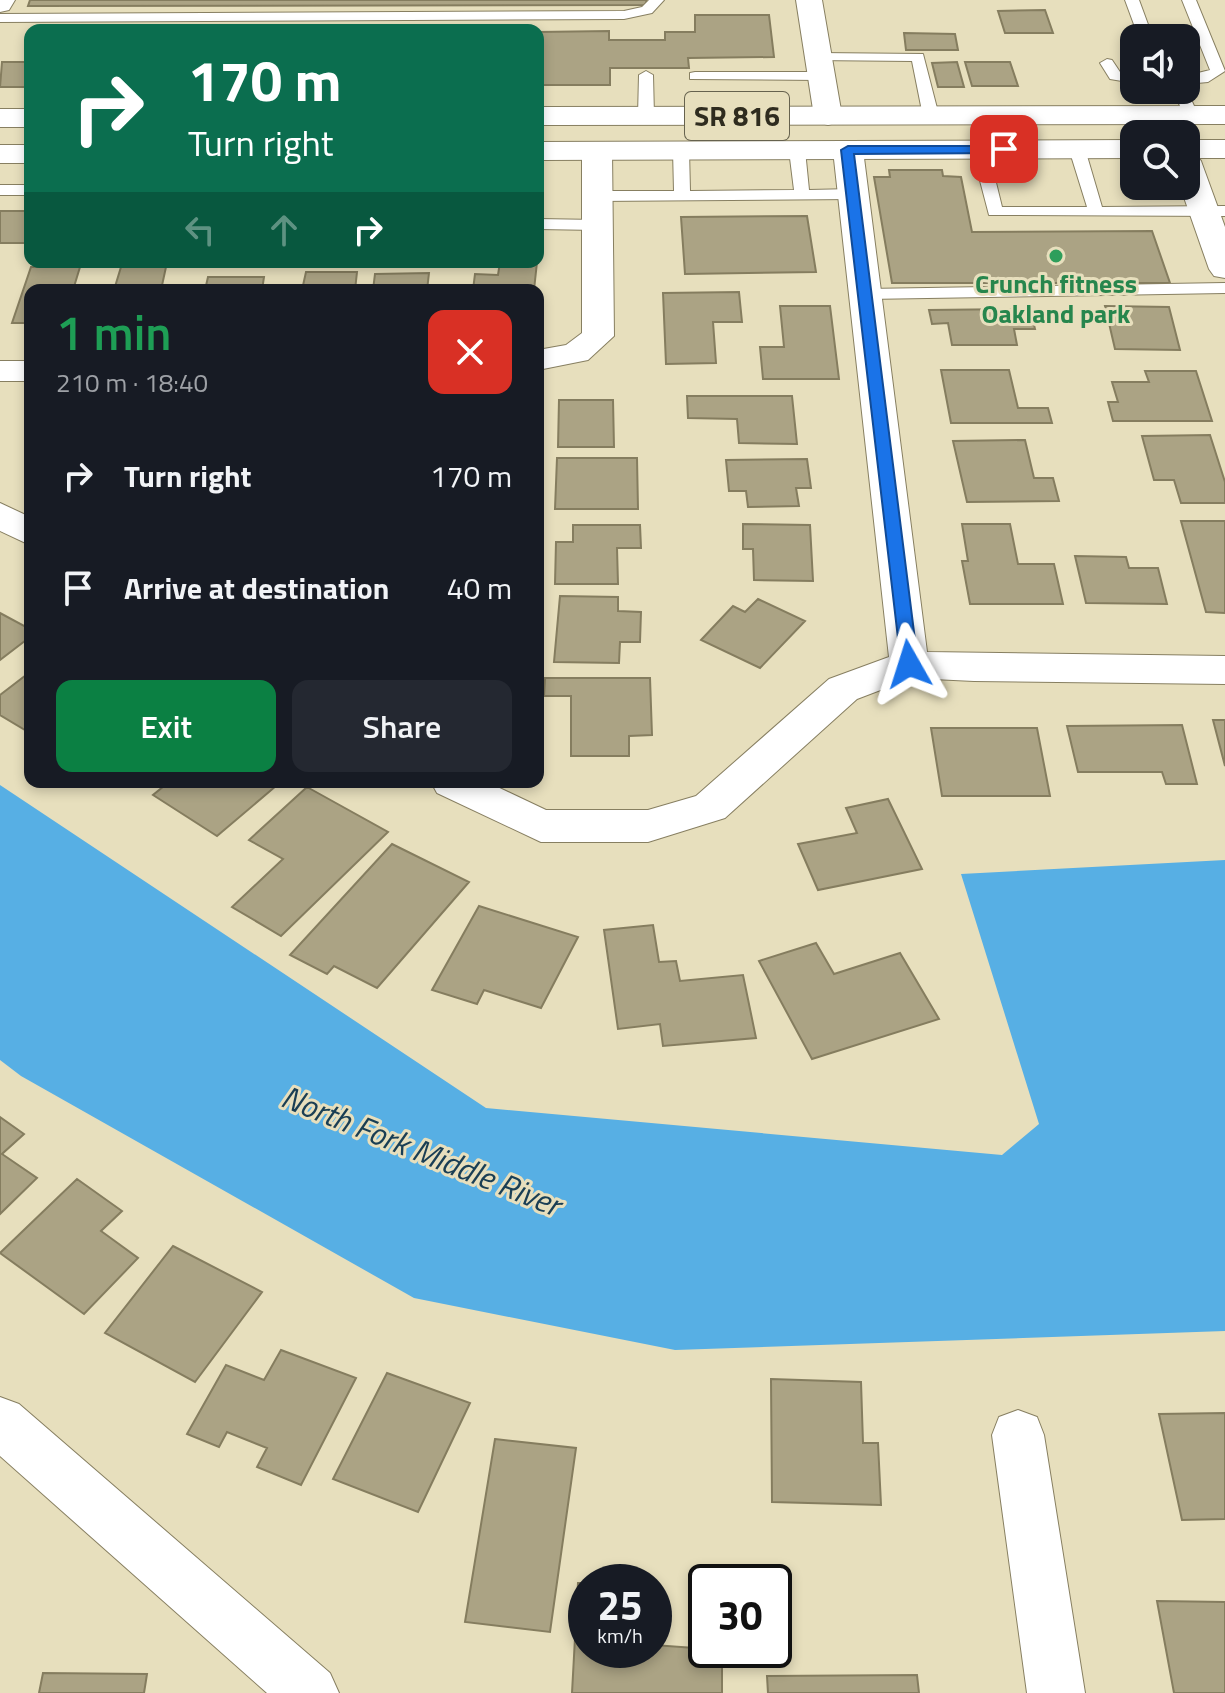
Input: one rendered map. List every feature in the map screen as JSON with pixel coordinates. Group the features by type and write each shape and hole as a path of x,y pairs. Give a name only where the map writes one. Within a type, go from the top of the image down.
{"main road":[{"path":"1186,115 1205,128 1225,121"},
{"name":"SR 816","path":"544,116 1225,115"},
{"path":"742,150 803,136 817,129 828,116"},
{"path":"0,118 24,118"},
{"name":"SR 816","path":"544,151 1120,149"},
{"path":"1200,149 1225,149"},
{"path":"0,154 24,154"}],"street":[{"path":"809,0 828,116"},
{"path":"848,150 909,664"},
{"path":"544,359 576,353 598,336 597,151"},
{"path":"1200,186 1215,212 1225,269"},
{"path":"0,371 24,371"},
{"path":"0,515 24,529"},
{"path":"465,788 541,826 648,826 710,807 843,689 909,664 974,668 1225,670"},
{"path":"0,1422 310,1693"},
{"path":"1018,1435 1056,1693"}],"lane":[{"path":"0,18 624,15 647,10 657,0"},
{"path":"1132,0 1141,24"},
{"path":"1189,0 1199,24"},
{"path":"1200,27 1218,72 1200,79"},
{"path":"695,76 918,57 931,116"},
{"path":"1107,63 1115,76 1120,77"},
{"path":"646,75 646,116"},
{"path":"1077,149 1096,212"},
{"path":"681,150 682,193"},
{"path":"797,150 802,194"},
{"path":"980,150 995,212 1215,212"},
{"path":"0,190 24,190"},
{"path":"544,223 682,193 853,194"},
{"path":"867,294 1225,288"}],"water":[{"name":"North Fork Middle River","path":"0,785 486,1108 1002,1155 1039,1124 961,874 1225,860 1225,1331 675,1350 414,1298 21,1076 0,1060"}],"building":[{"path":"30,0 646,0 647,5 28,6"},
{"path":"1045,10 1053,33 1005,33 998,11"},
{"path":"695,15 769,15 774,57 688,58 689,68 610,68 610,85 544,85 544,32 609,31 609,40 665,40 665,32 695,32"},
{"path":"904,33 955,34 958,50 906,50"},
{"path":"2,62 24,62 24,87 0,87"},
{"path":"957,62 964,87 938,87 932,63"},
{"path":"965,62 1010,62 1018,86 972,86"},
{"path":"889,170 942,170 943,176 961,177 972,232 1152,231 1170,283 892,283 874,177 890,177"},
{"path":"0,211 24,211 24,243 0,243"},
{"path":"807,216 816,272 685,274 681,217"},
{"path":"31,268 80,268 75,284 25,284"},
{"path":"121,268 166,268 162,284 116,284"},
{"path":"499,268 536,268 535,284 474,284 475,274 498,275"},
{"path":"306,272 357,272 356,284 303,284"},
{"path":"429,273 428,284 374,284 375,274"},
{"path":"208,277 264,277 263,284 206,284"},
{"path":"24,288 24,323 12,323"},
{"path":"739,292 742,322 713,322 716,363 666,364 663,293"},
{"path":"780,306 830,306 839,379 763,379 760,347 784,347"},
{"path":"1105,306 1169,307 1180,350 1115,349"},
{"path":"1030,309 1035,329 1014,329 1017,345 952,345 948,323 932,324 929,310"},
{"path":"941,370 1009,370 1018,408 1048,408 1052,423 951,423"},
{"path":"1145,371 1196,371 1212,421 1113,421 1108,402 1118,402 1112,382 1149,382"},
{"path":"687,396 792,396 797,444 739,443 737,419 688,418"},
{"path":"559,400 613,400 614,447 558,447"},
{"path":"1210,435 1225,482 1225,503 1181,503 1174,480 1154,480 1142,436"},
{"path":"1025,440 1034,478 1053,478 1059,501 967,502 953,441"},
{"path":"557,458 637,458 638,509 555,509"},
{"path":"807,459 811,488 796,488 799,506 748,507 746,491 729,491 726,460"},
{"path":"1181,521 1225,521 1225,613 1206,612"},
{"path":"743,524 810,525 813,581 754,580 753,549 743,549"},
{"path":"962,524 1010,524 1018,564 1054,564 1063,604 970,604 962,561 968,561"},
{"path":"573,525 640,525 641,548 617,548 618,584 555,584 556,542 573,542"},
{"path":"1075,556 1126,557 1129,568 1158,568 1167,604 1086,603"},
{"path":"560,596 618,597 618,611 641,612 640,642 620,642 619,663 554,662"},
{"path":"758,599 805,621 760,668 701,640 733,606 745,612"},
{"path":"0,613 24,626 24,642 0,660"},
{"path":"24,677 24,729 0,715 0,695"},
{"path":"545,678 650,678 652,735 629,736 629,756 571,756 571,696 544,696"},
{"path":"1213,720 1225,720 1225,766"},
{"path":"1182,725 1197,784 1166,784 1162,772 1078,772 1067,726"},
{"path":"931,728 1037,728 1050,796 942,796"},
{"path":"162,788 274,788 217,836 153,795"},
{"path":"306,788 388,832 281,936 232,907 283,859 249,840"},
{"path":"888,799 922,869 818,890 798,844 857,833 846,808"},
{"path":"392,844 469,882 377,988 334,966 327,974 290,955"},
{"path":"479,906 578,937 541,1008 484,990 477,1004 432,990"},
{"path":"653,925 659,962 676,961 680,981 743,975 756,1038 663,1046 660,1024 618,1029 604,930"},
{"path":"816,943 834,974 900,953 939,1019 812,1059 759,961"},
{"path":"0,1117 24,1134 2,1154 37,1178 0,1214"},
{"path":"77,1179 122,1211 101,1231 138,1258 84,1314 0,1253"},
{"path":"173,1246 262,1292 195,1382 105,1333"},
{"path":"281,1350 356,1378 301,1485 257,1467 267,1448 227,1432 219,1447 187,1434 226,1365 264,1380"},
{"path":"387,1373 470,1403 418,1512 333,1479"},
{"path":"771,1379 861,1382 863,1443 878,1443 881,1505 772,1502"},
{"path":"1225,1413 1225,1519 1182,1520 1159,1414"},
{"path":"495,1439 576,1448 550,1632 465,1622"},
{"path":"1157,1601 1225,1602 1225,1693 1174,1693"},
{"path":"672,1646 688,1648 688,1668 722,1668 722,1693 572,1693 573,1668 672,1668"},
{"path":"43,1673 147,1674 144,1693 39,1693"},
{"path":"917,1675 919,1693 768,1693 767,1676"}],"place":[{"name":"Crunch fitness Oakland park","path":"1056,256"}],"route":[{"path":"909,664 848,150 1004,149"}]}
